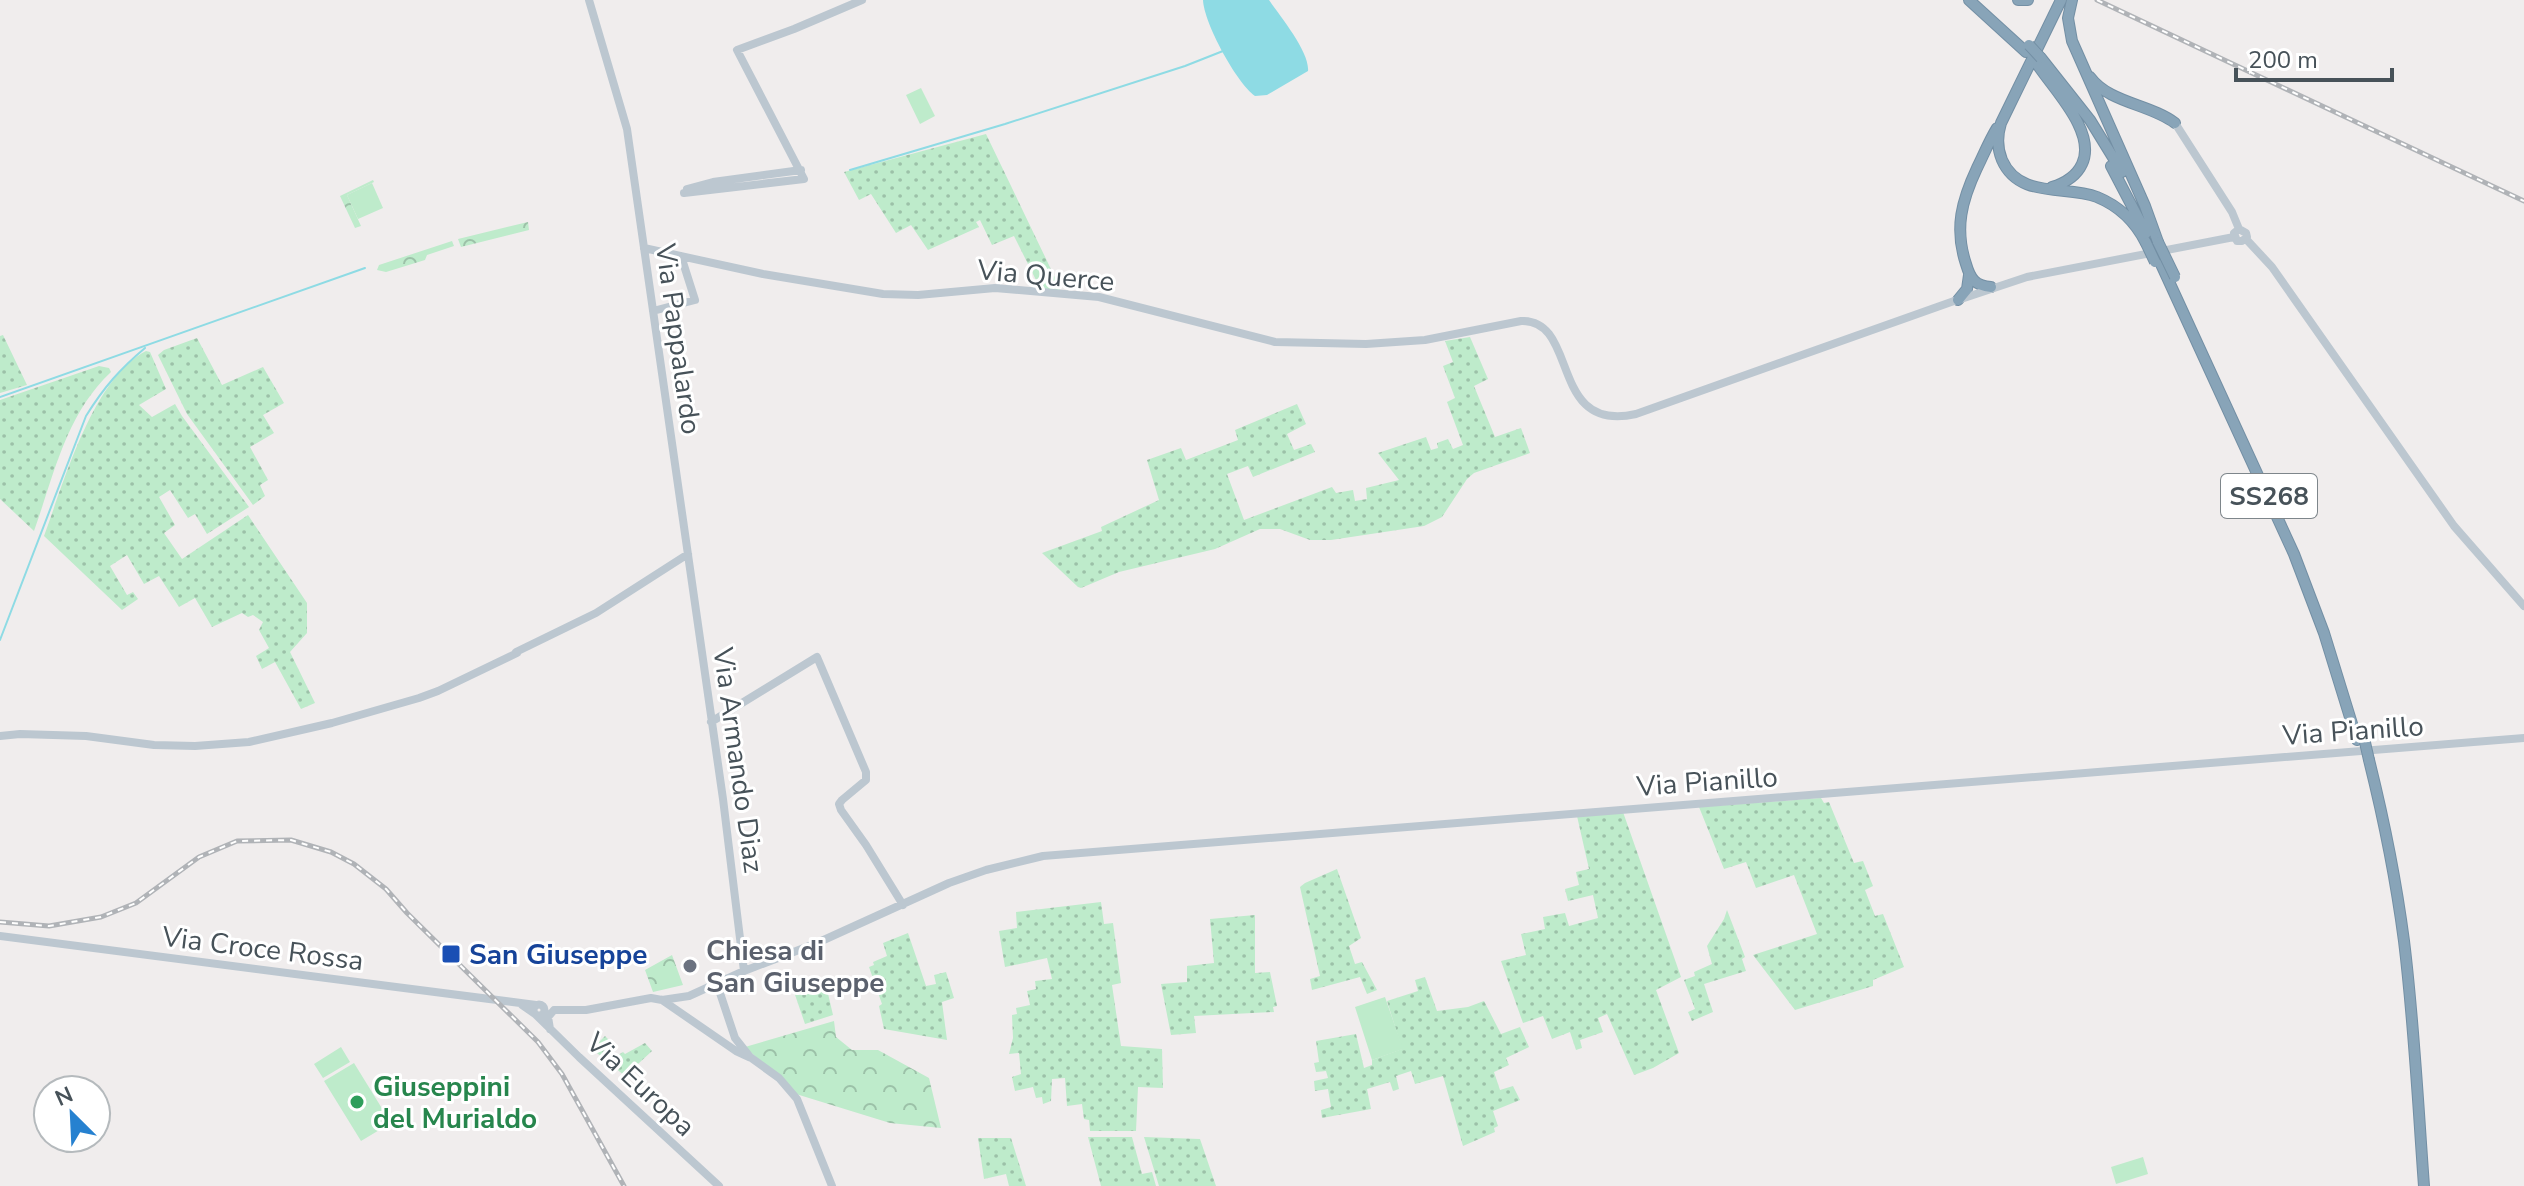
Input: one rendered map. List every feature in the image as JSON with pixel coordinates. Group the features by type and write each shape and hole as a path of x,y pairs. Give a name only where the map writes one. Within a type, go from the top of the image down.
{"highway":[{"name":"SS268","path":"1969,0 2028,49"},
{"name":"SS268","path":"1979,0 2072,95 2110,150 2158,262 2294,554 2360,739"},
{"path":"2018,0 2028,0"},
{"path":"1956,300 1967,289 1969,275 1960,245 1959,215 1969,185 2061,0"},
{"path":"2072,0 2068,18 2069,34 2145,206 2152,243"},
{"path":"2039,61 2078,122 2086,149 2083,163 2073,176 2060,185 2040,188"},
{"path":"2082,64 2098,87 2161,110 2175,123"},
{"path":"2001,123 1998,143 2005,167 2023,183 2085,193 2104,200 2130,220 2152,243"},
{"name":"SS268","path":"2152,243 2175,277 2300,550 2331,631 2366,760 2392,904 2412,1066 2417,1186"},
{"path":"1969,275 1978,284 1991,287"},
{"name":"SS268","path":"2415,1109 2424,1186"}],"street":[{"name":"Via Pappalardo","path":"589,0 627,129 688,554"},
{"path":"802,174 737,50 806,25 862,0"},
{"path":"2175,123 2232,212 2239,229 2245,231 2246,239 2272,267 2454,526 2524,606"},
{"path":"802,174 684,193 689,188 713,182 802,174"},
{"path":"2234,237 2239,229"},
{"path":"2234,237 2238,242 2246,239"},
{"path":"1956,300 2039,274 2234,237"},
{"name":"Via Querce","path":"644,248 763,274 883,294 918,295 995,288 1099,297 1275,342 1366,344 1425,340 1521,321 1537,323 1550,336 1588,408 1602,416 1620,418 1956,300"},
{"path":"653,311 695,300 681,256"},
{"path":"0,736 86,736 154,745 195,746 249,742 320,726 438,691 596,613 688,554"},
{"name":"Via Armando Diaz","path":"688,554 744,971"},
{"path":"711,722 817,657 866,772 866,780 839,804 841,810 903,905"},
{"name":"Via Pianillo","path":"538,1008 586,1010 651,998 662,1000 689,996 817,943 949,883 986,870 1060,854 2524,738"},
{"name":"Via Croce Rossa","path":"0,936 538,1008"},
{"path":"717,984 735,1038 750,1057"},
{"path":"662,1000 779,1078 797,1099 832,1186"},
{"name":"Via Europa","path":"538,1008 550,1029 719,1186"},
{"path":"550,1029 548,1017 552,1011 572,1010"}],"green space":[{"path":"921,88 935,116 920,124 906,95"},
{"path":"986,134 1060,291 1040,288 1014,236 992,245 980,220 976,222 979,227 928,250 911,225 896,233 871,194 859,200 844,172"},
{"path":"373,180 347,195 361,226 355,228 340,196"},
{"path":"372,183 383,208 358,219 347,195"},
{"path":"528,222 529,230 461,247 458,239"},
{"path":"452,241 454,246 427,255 425,260 386,272 377,270 379,265"},
{"path":"3,335 27,385 0,393 0,336"},
{"path":"1470,337 1488,379 1474,386 1495,437 1521,428 1530,453 1474,473 1442,517 1424,526 1331,540 1310,540 1280,529 1260,529 1215,549 1119,572 1081,588 1042,553 1102,531 1101,527 1159,500 1147,460 1181,448 1186,460 1238,440 1235,430 1297,404 1306,424 1287,434 1294,450 1311,444 1315,452 1253,477 1248,466 1227,474 1244,520 1332,487 1336,493 1353,490 1355,501 1367,499 1366,488 1399,480 1378,453 1426,437 1431,450 1438,448 1437,443 1448,439 1453,449 1463,445 1447,402 1455,398 1443,366 1453,362 1445,341"},
{"path":"197,338 222,385 263,367 284,403 263,415 274,433 250,447 268,480 260,485 265,496 253,505 187,414 158,355"},
{"path":"146,351 150,352 166,389 139,405 152,417 175,404 249,507 207,534 195,514 188,518 170,490 159,497 175,525 164,533 182,559 248,515 307,603 307,633 290,652 315,703 301,709 275,662 262,669 256,656 269,648 259,630 263,622 253,615 248,617 242,613 212,627 195,598 179,607 159,576 144,584 127,555 110,566 127,595 133,592 138,599 122,610 44,536 71,461 96,407 127,364"},
{"path":"99,366 109,368 111,372 72,426 34,531 0,499 0,400"},
{"path":"1821,798 1824,803 1829,802 1854,863 1863,861 1873,886 1865,890 1875,916 1883,914 1904,967 1873,980 1873,986 1795,1010 1753,955 1817,934 1794,875 1756,888 1746,862 1724,869 1699,807"},
{"path":"1623,812 1681,977 1656,990 1679,1053 1634,1075 1607,1014 1598,1018 1603,1032 1580,1040 1582,1048 1576,1050 1570,1032 1552,1039 1543,1016 1523,1023 1501,961 1526,955 1521,934 1545,929 1543,917 1565,913 1569,926 1598,918 1593,895 1568,901 1565,889 1579,885 1576,872 1589,869 1577,816"},
{"path":"1337,869 1361,938 1349,946 1355,964 1362,962 1377,990 1367,994 1360,977 1312,990 1310,979 1320,976 1300,887"},
{"path":"1101,902 1104,924 1113,923 1121,983 1112,985 1121,1046 1162,1049 1163,1088 1138,1087 1136,1131 1090,1131 1082,1104 1067,1106 1065,1078 1052,1079 1051,1101 1043,1104 1042,1097 1036,1098 1033,1087 1015,1091 1012,1077 1021,1074 1019,1053 1009,1054 1013,1038 1012,1015 1017,1014 1016,1008 1030,1005 1027,991 1036,989 1035,981 1052,979 1047,958 1005,967 999,931 1017,928 1016,912"},
{"path":"1727,910 1745,957 1742,959 1746,971 1704,984 1713,1012 1692,1021 1688,1012 1695,1009 1684,980 1712,964 1707,946"},
{"path":"1255,915 1255,973 1270,972 1277,1006 1273,1007 1274,1012 1194,1016 1196,1033 1171,1035 1161,984 1187,982 1187,966 1214,963 1210,919"},
{"path":"908,933 926,986 936,984 934,975 946,972 954,998 942,1002 947,1040 884,1029 879,1006 882,1004 869,967 887,956 883,943"},
{"path":"672,955 683,985 653,992 645,970"},
{"path":"804,975 810,989 826,985 833,1015 805,1024 792,986 788,987 786,981"},
{"path":"1425,977 1437,1011 1468,1007 1484,1001 1501,1034 1520,1027 1529,1047 1506,1058 1509,1065 1494,1072 1500,1090 1513,1086 1520,1100 1493,1111 1498,1126 1494,1128 1495,1132 1463,1146 1443,1076 1415,1084 1411,1071 1396,1076 1399,1089 1393,1091 1390,1082 1367,1089 1371,1109 1322,1118 1321,1110 1331,1107 1328,1089 1315,1091 1314,1081 1328,1078 1326,1071 1316,1072 1314,1063 1319,1062 1316,1041 1356,1034 1364,1068 1372,1065 1372,1060 1402,1049 1387,1001 1418,991 1415,980"},
{"path":"1385,997 1403,1049 1372,1060 1355,1007"},
{"path":"834,1021 836,1037 852,1050 878,1050 929,1078 941,1128 890,1123 796,1094 745,1047"},
{"path":"605,1036 610,1041 605,1046 615,1057 645,1043 652,1051 625,1076 592,1049"},
{"path":"341,1047 350,1062 323,1078 314,1064"},
{"name":"Giuseppini del Murialdo","path":"354,1063 391,1123 361,1141 324,1081"},
{"path":"1088,1137 1132,1137 1142,1174 1152,1172 1156,1186 1101,1186"},
{"path":"1144,1137 1200,1139 1216,1186 1159,1186"},
{"path":"978,1138 1011,1138 1026,1186 1009,1186 1006,1174 984,1179"},
{"path":"2143,1157 2148,1174 2116,1184 2111,1167"}],"water":[{"path":"1203,0 1269,0 1299,44 1308,71 1267,95 1255,96 1222,51 1209,23"}],"waterway":[{"path":"850,170 1005,124 1223,51"},
{"path":"0,397 365,268"},
{"path":"0,640 86,416 113,379 145,348"}],"railway":[{"path":"2097,0 2524,201"},
{"path":"0,922 49,926 101,917 136,903 199,857 237,841 291,840 331,852 354,864 386,889 538,1042 562,1074 624,1186"}],"place":[{"name":"San Giuseppe","path":"451,954"},
{"name":"Chiesa di San Giuseppe","path":"690,966"},
{"name":"Giuseppini del Murialdo","path":"357,1102"}]}
